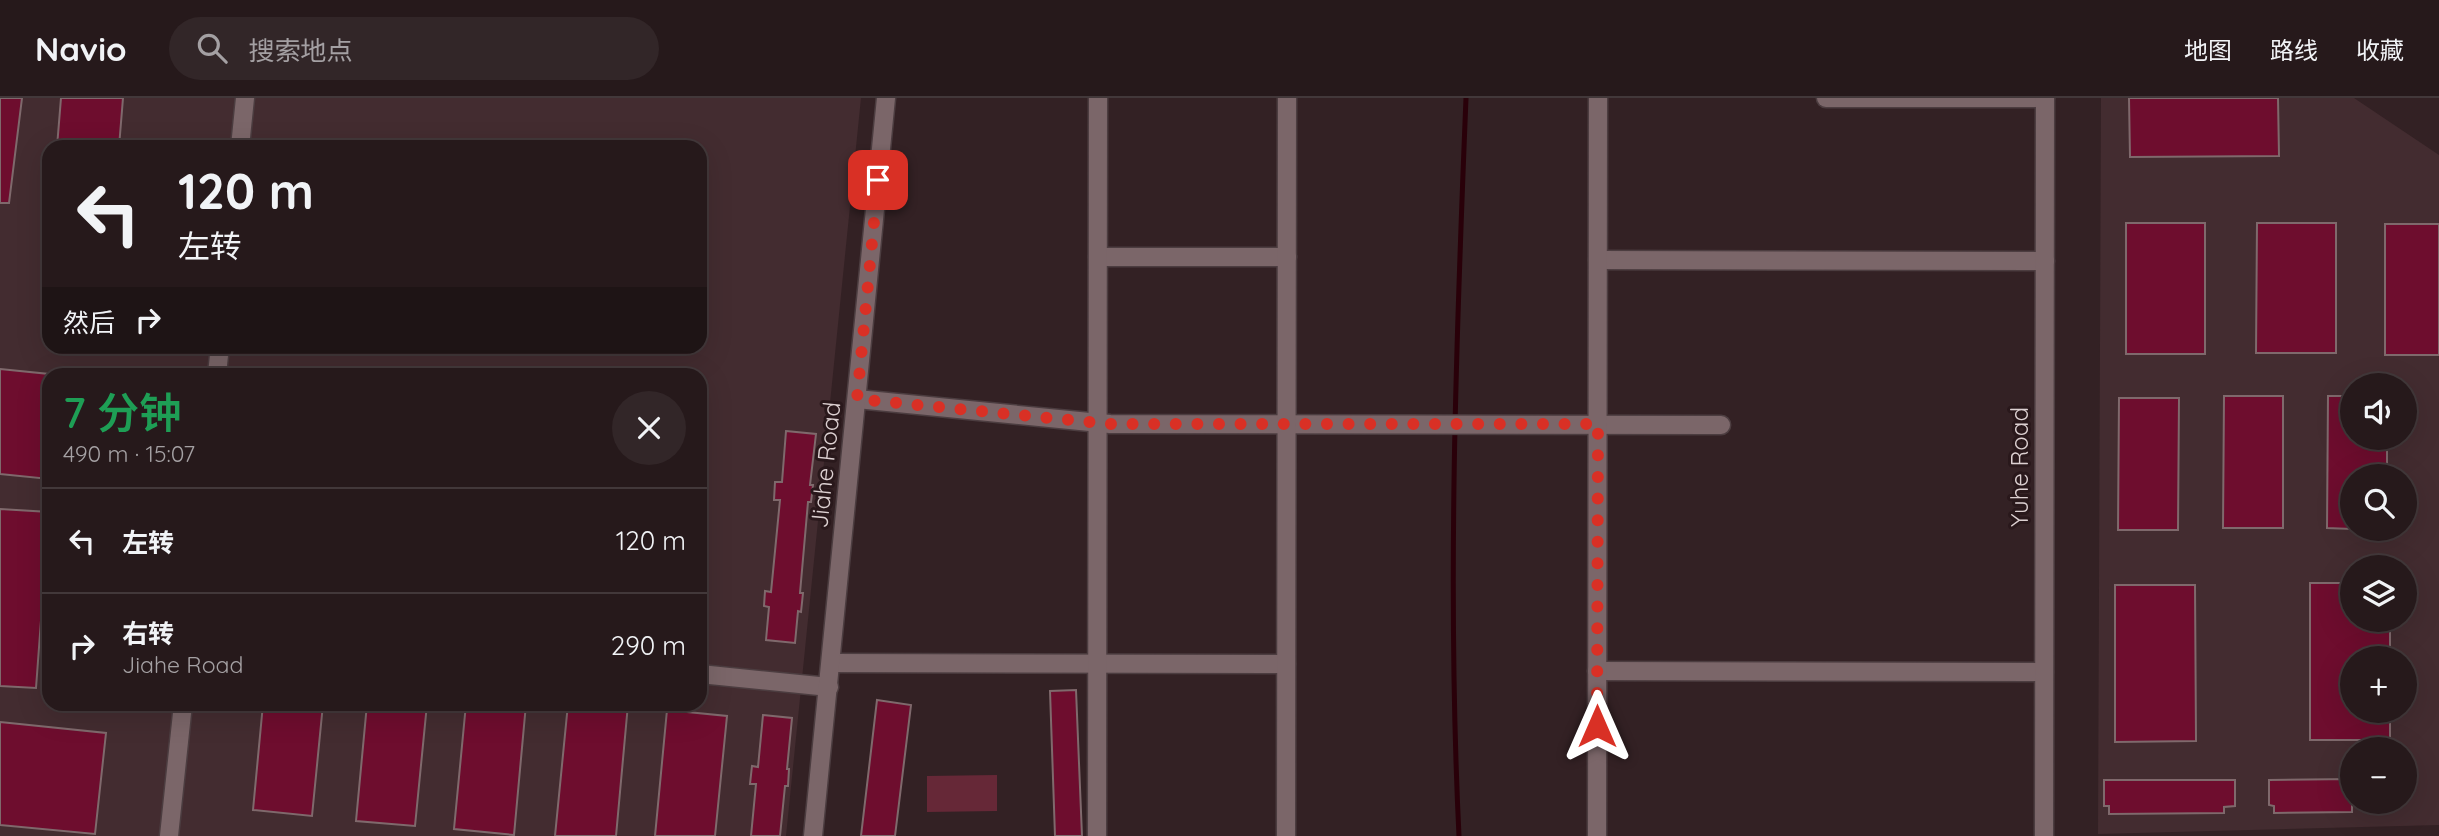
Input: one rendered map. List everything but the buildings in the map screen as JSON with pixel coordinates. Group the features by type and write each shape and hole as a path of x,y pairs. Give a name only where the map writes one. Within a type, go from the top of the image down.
{"street":[{"path":"241,140 246,98"},
{"name":"Jiahe Road","path":"813,836 886,98"},
{"path":"1097,836 1098,98"},
{"path":"1286,836 1287,98"},
{"path":"1597,836 1598,98"},
{"path":"1826,98 2045,98"},
{"name":"Yuhe Road","path":"2044,836 2045,98"},
{"path":"1098,257 1287,257"},
{"path":"1598,260 2045,261"},
{"path":"857,399 1098,422 1721,425"},
{"path":"831,663 1286,664"},
{"path":"1597,671 2044,672"},
{"path":"707,675 829,687"},
{"path":"169,836 182,711"}],"shaded area":[{"path":"0,98 861,98 786,836 0,836"},
{"path":"2101,98 2354,98 2439,155 2439,825 2098,834"},
{"path":"997,775 997,811 927,812 927,776"}],"waterway":[{"path":"1459,836 1453,559 1456,374 1466,98"}],"route":[{"path":"878,180 857,399 1110,424 1598,424 1597,726"}]}
